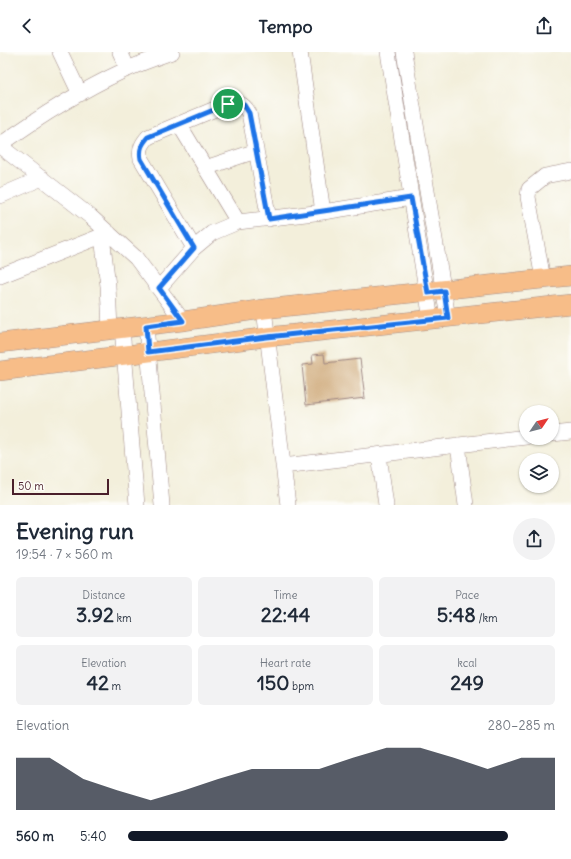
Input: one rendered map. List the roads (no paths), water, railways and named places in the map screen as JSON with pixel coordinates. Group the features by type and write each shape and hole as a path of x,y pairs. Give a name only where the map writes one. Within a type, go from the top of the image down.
{"main road":[{"path":"0,343 146,326 264,309 436,292 571,276"},
{"path":"0,371 267,337 571,304"}],"street":[{"path":"60,52 80,94"},
{"path":"120,52 128,69"},
{"path":"172,52 128,69 80,94 41,116 0,145 42,178 106,235 136,258 183,321"},
{"path":"300,52 323,212"},
{"path":"388,52 411,198 436,292"},
{"path":"404,52 439,319"},
{"path":"194,248 141,159 140,151 143,142 148,137 228,104 237,102 244,105 249,113 269,219"},
{"path":"179,124 238,222"},
{"path":"205,168 256,151"},
{"path":"543,279 528,197 529,189 545,176 571,172"},
{"path":"0,196 42,178"},
{"path":"159,288 194,248 212,233 238,222 323,212 411,198"},
{"path":"0,276 106,235"},
{"path":"106,235 108,286 116,329 124,355 137,505"},
{"path":"264,309 288,505"},
{"path":"146,326 162,505"},
{"path":"559,433 571,432"},
{"path":"283,466 519,439"},
{"path":"458,445 466,505"},
{"path":"379,455 386,505"}]}
